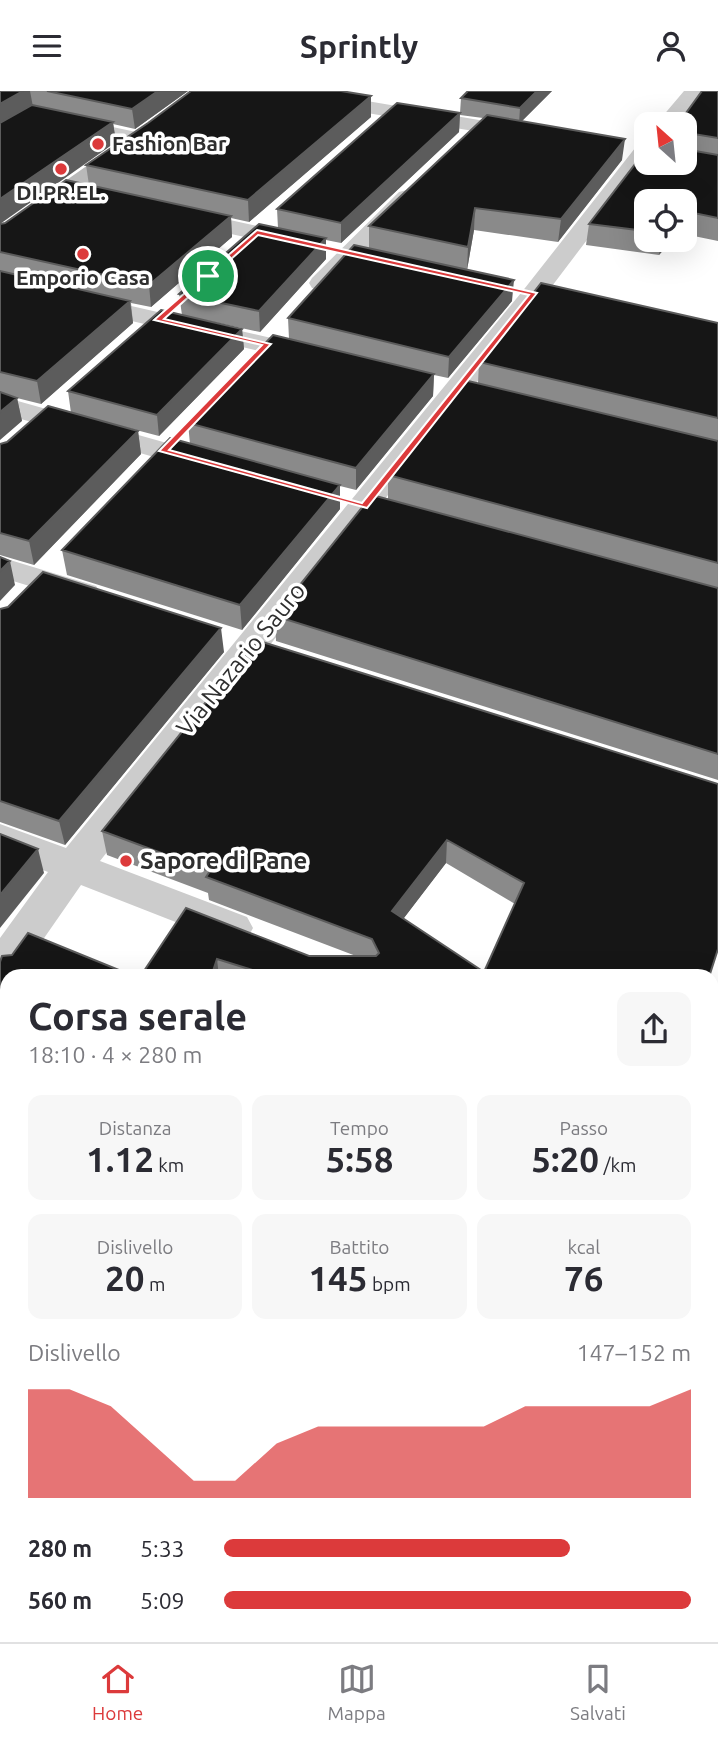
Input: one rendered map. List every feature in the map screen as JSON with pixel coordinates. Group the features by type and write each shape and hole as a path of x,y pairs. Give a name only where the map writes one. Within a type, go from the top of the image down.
{"main road":[{"path":"0,238 206,91"}],"street":[{"path":"273,91 393,112 471,136 547,138"},
{"path":"677,112 694,93 718,98"},
{"path":"372,130 393,112"},
{"path":"0,137 32,117 141,139"},
{"name":"Via Nazario Sauro","path":"0,969 74,866 454,390 534,294 634,154"},
{"path":"303,304 347,254 423,181"},
{"path":"65,191 93,197"},
{"path":"161,212 374,260"},
{"path":"237,250 278,214"},
{"path":"0,283 334,360"},
{"path":"138,337 178,302"},
{"path":"248,363 285,324"},
{"path":"0,404 230,470"},
{"path":"0,567 43,578 120,604"},
{"path":"0,838 266,941"}],"building":[{"path":"0,91 23,91 0,104"},
{"path":"47,91 158,91 132,109"},
{"path":"191,91 341,91 371,96 248,200 86,165"},
{"path":"468,91 537,91 520,108 461,98"},
{"path":"702,91 718,91 718,138 697,134 697,112 687,112"},
{"path":"397,103 460,113 341,223 277,209"},
{"path":"32,105 113,122 0,199 0,123"},
{"path":"487,115 625,139 561,219 475,208 468,247 369,226"},
{"path":"697,151 718,155 718,218 697,214 697,189 634,189 634,230 589,224 634,166 634,175 697,175"},
{"name":"Emporio Casa","path":"66,180 231,216 149,285 0,252 0,224"},
{"path":"259,224 326,238 259,311 179,294"},
{"path":"354,245 514,280 449,357 288,318"},
{"path":"0,271 130,301 37,381 0,372"},
{"path":"541,283 718,323 718,418 479,362"},
{"path":"161,310 242,329 157,415 68,391"},
{"path":"273,335 434,374 356,468 188,423"},
{"path":"464,380 718,441 718,563 388,475"},
{"path":"0,392 17,398 0,412"},
{"path":"48,406 138,431 29,541 0,533 0,444 7,442"},
{"path":"170,438 340,485 240,605 62,550"},
{"path":"372,495 718,588 718,754 275,616"},
{"path":"0,557 10,561 0,571"},
{"path":"43,572 221,628 59,821 0,801 0,609 8,607"},
{"path":"256,640 718,784 718,949 712,969 485,969 524,883 447,840 392,911 479,969 249,969 217,959 214,969 145,969 186,908 309,956 376,956 379,953 372,939 206,877 210,871 102,831"},
{"path":"0,834 38,849 0,895"},
{"path":"28,933 116,969 0,969 2,956 12,955"}],"place":[{"name":"Fashion Bar","path":"98,144"},
{"name":"DI.PR.EL.","path":"61,169"},
{"name":"Emporio Casa","path":"83,254"},
{"name":"Sapore di Pane","path":"126,861"}],"route":[{"path":"257,232 347,254 534,293 364,506 164,451 267,344 158,320 208,276 257,232"}]}
